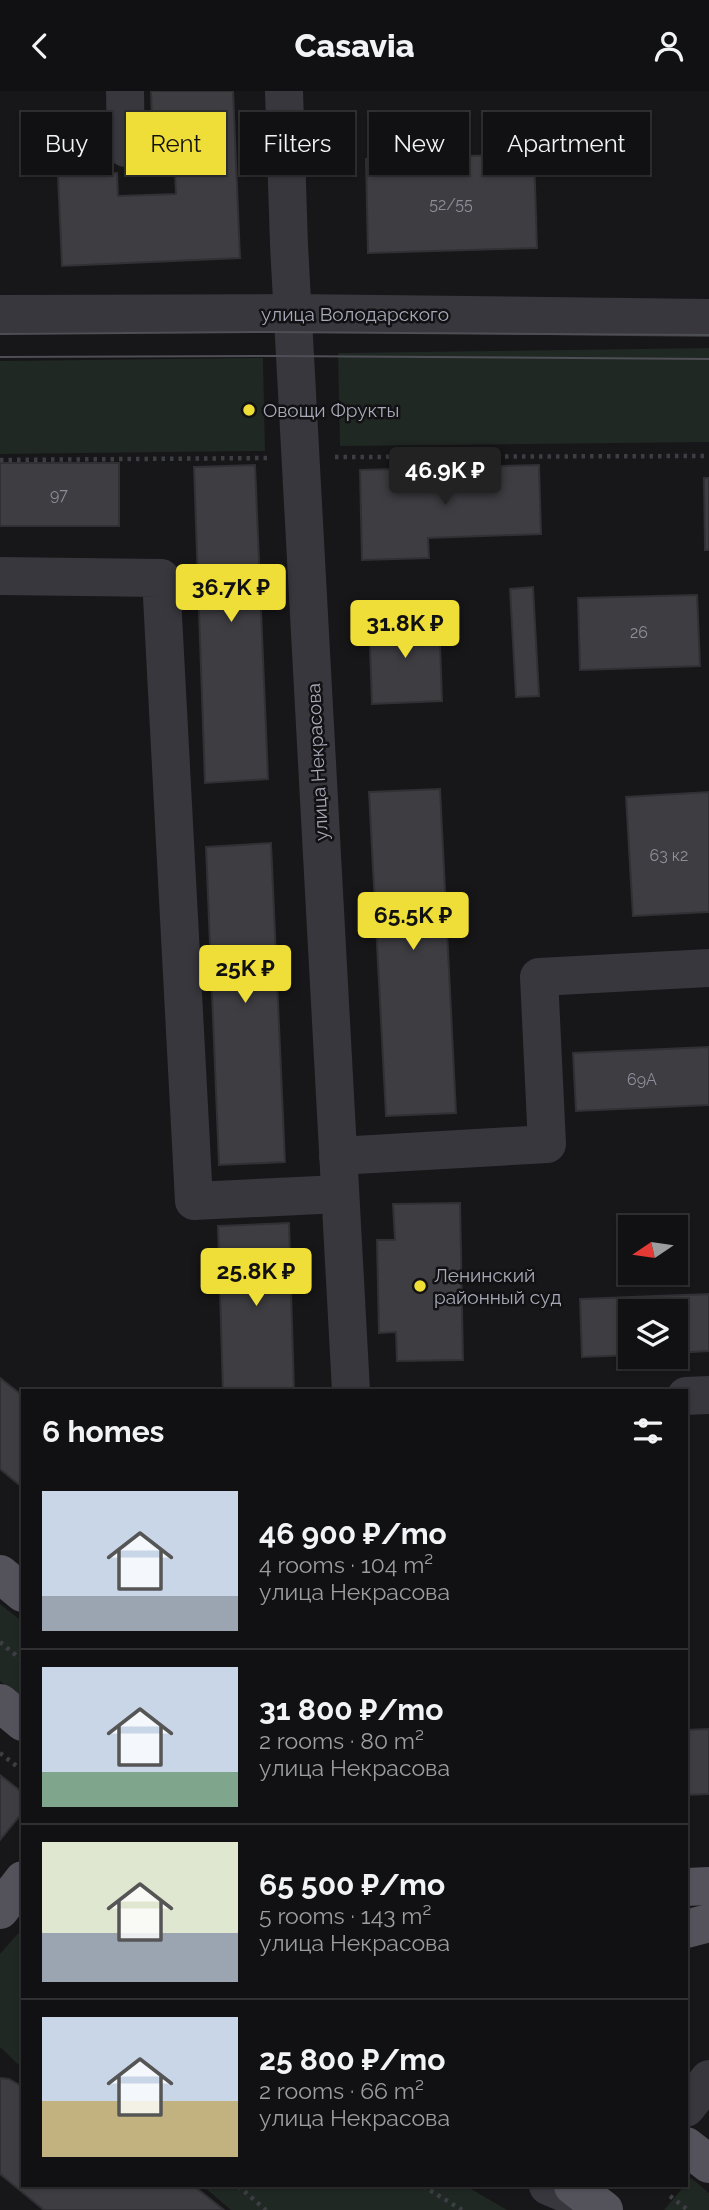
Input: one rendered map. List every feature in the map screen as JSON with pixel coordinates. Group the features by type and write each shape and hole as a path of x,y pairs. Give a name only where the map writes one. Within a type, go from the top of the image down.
{"main road":[{"path":"0,1574 21,1591"},
{"path":"0,1703 21,1720"},
{"path":"0,1910 21,1883"},
{"path":"688,1887 709,1886"},
{"path":"688,1928 709,1923"},
{"path":"688,2148 709,2164"},
{"path":"574,2187 604,2210"}],"street":[{"path":"125,91 126,148"},
{"name":"улица Некрасова","path":"284,91 300,457 351,1389"},
{"name":"улица Володарского","path":"0,314 293,313 709,318"},
{"path":"0,576 161,578 194,1201 341,1194"},
{"path":"338,1156 547,1144 539,977 709,968"},
{"path":"688,1396 709,1395"},
{"path":"688,2105 709,2079"},
{"path":"550,2187 604,2210"}],"path":[{"path":"0,460 709,456"},
{"path":"0,1642 21,1659"},
{"path":"0,1753 21,1770"},
{"path":"239,2187 266,2210"},
{"path":"425,2187 462,2210"},
{"path":"670,2196 688,2210"}],"shaded area":[{"path":"709,348 709,442 340,446 338,353"},
{"path":"263,358 265,451 0,454 0,361"},
{"path":"0,1604 21,1620 21,1697 0,1681"},
{"path":"21,1930 21,2067 0,2047 0,1954"},
{"path":"691,2178 709,2193 709,2210 664,2210 683,2187 688,2187"},
{"path":"204,2187 468,2187 507,2210 231,2210"}],"building":[{"path":"151,91 233,91 240,258 62,266 58,176 117,173 118,196 176,194 175,175 226,175 226,112 152,112"},
{"path":"469,156 483,156 483,175 535,175 537,248 368,253 366,159 369,159 369,175 469,175"},
{"path":"0,463 119,463 119,526 0,526"},
{"path":"255,465 268,779 205,783 194,467"},
{"path":"539,465 541,534 428,538 429,558 362,560 360,470"},
{"path":"704,478 709,478 709,550 705,550"},
{"path":"533,587 539,696 516,697 510,589"},
{"path":"697,595 700,666 580,670 578,598"},
{"path":"439,616 442,701 372,704 369,618"},
{"path":"440,789 456,1113 386,1116 369,792"},
{"path":"709,792 709,912 633,916 626,797"},
{"path":"271,843 285,1162 219,1165 206,847"},
{"path":"709,1047 709,1105 576,1111 573,1053"},
{"name":"Ленинский районный суд","path":"460,1203 463,1360 397,1361 396,1332 379,1333 377,1240 395,1240 393,1204"},
{"path":"289,1223 294,1389 223,1389 218,1226"},
{"path":"709,1294 709,1351 688,1352 688,1299 618,1299 618,1356 582,1357 580,1299"},
{"path":"0,1378 21,1394 21,1486 0,1469"},
{"path":"709,1729 709,1794 688,1795 688,1730"},
{"path":"0,1775 21,1791 21,1814 0,1840"},
{"path":"0,2078 9,2079 21,2086 21,2187 195,2187 224,2210 44,2210 0,2174"}],"tram line":[{"path":"0,334 269,332 709,335"},
{"path":"0,357 709,359"}],"place":[{"name":"Овощи Фрукты","path":"249,410"},
{"name":"Ленинский районный суд","path":"420,1286"}]}
